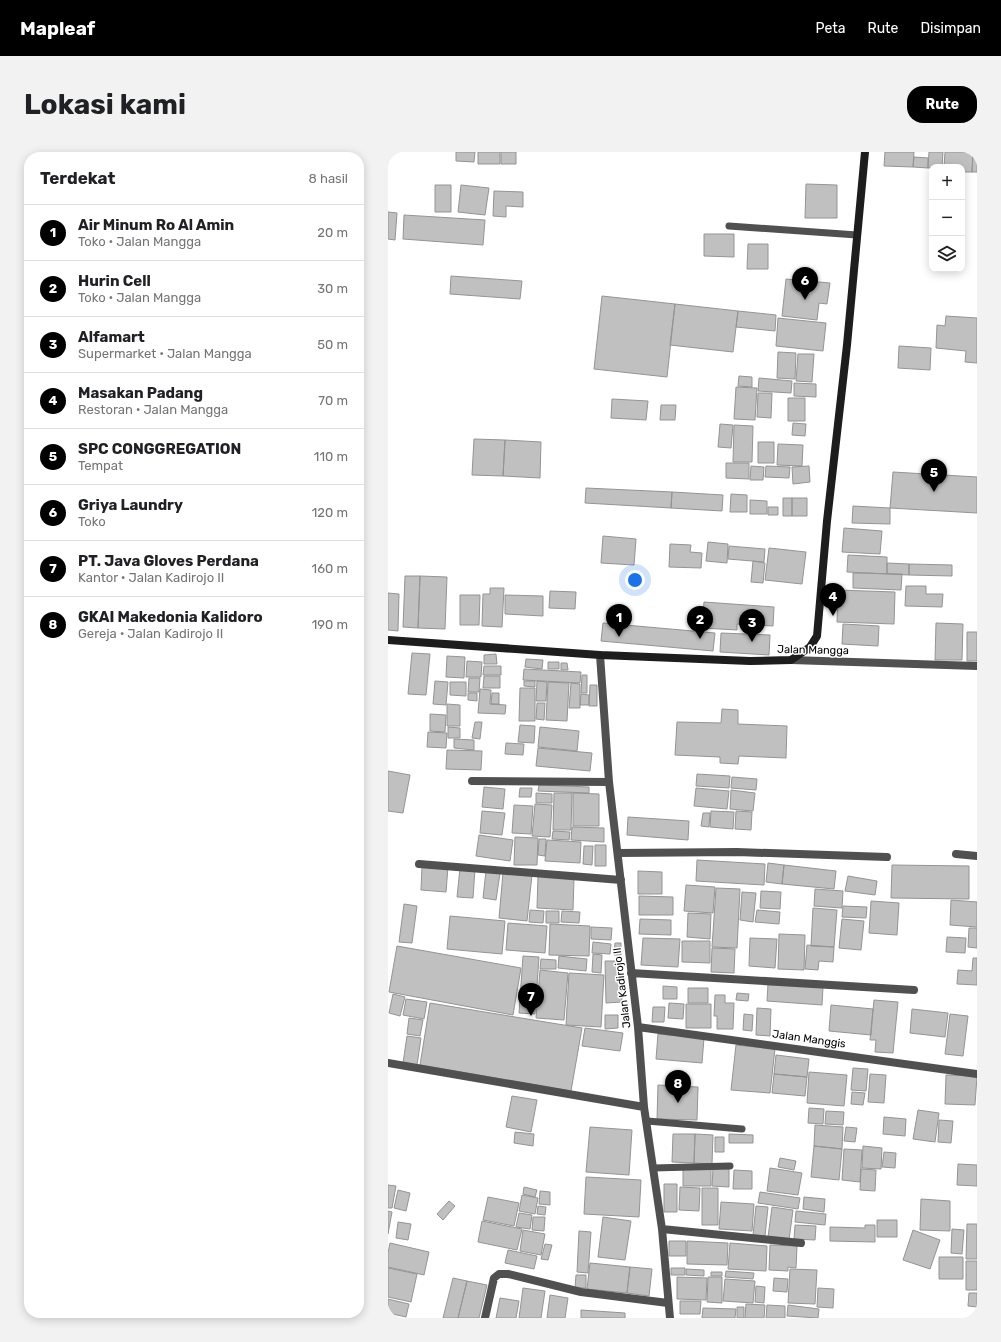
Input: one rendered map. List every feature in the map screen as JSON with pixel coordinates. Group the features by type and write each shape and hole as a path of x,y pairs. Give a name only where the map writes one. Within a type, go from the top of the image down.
{"street":[{"path":"790,660 810,647 817,636 827,522 847,346 865,152"},
{"name":"Jalan Mangga","path":"388,640 600,655 750,661 790,660 977,666"},
{"name":"Jalan Kadirojo II","path":"600,655 609,782 638,1027 644,1107 662,1230 670,1318"},
{"path":"472,781 609,782"},
{"path":"618,853 737,852 888,857"},
{"path":"956,854 977,856"},
{"path":"419,864 621,880"},
{"path":"631,972 914,990"},
{"name":"Jalan Manggis","path":"638,1027 977,1074"},
{"path":"388,1063 644,1107"},
{"path":"662,1230 801,1243"},
{"path":"485,1318 494,1278 499,1274 508,1274 581,1292 668,1303"}],"lane":[{"path":"729,226 857,235"},
{"path":"647,1121 742,1129"},
{"path":"653,1168 730,1166"}],"building":[{"path":"456,152 475,152 474,162 456,161"},
{"path":"478,152 500,152 500,164 478,164"},
{"path":"501,152 516,152 516,164 501,164"},
{"path":"885,152 914,152 913,167 884,166"},
{"path":"929,152 943,152 942,164 929,164 928,168"},
{"path":"945,152 973,152 972,172 965,172 965,164 944,164"},
{"path":"973,152 977,152 977,172 972,172"},
{"path":"914,157 928,158 928,168 913,167"},
{"path":"806,184 837,185 837,218 805,218"},
{"path":"435,185 451,185 451,212 435,212"},
{"path":"461,185 489,188 485,215 458,212"},
{"path":"494,191 523,192 523,207 506,206 506,217 493,216"},
{"path":"388,212 397,213 395,240 388,239"},
{"path":"404,215 485,220 483,245 403,239"},
{"path":"704,234 734,234 734,257 704,256"},
{"path":"748,244 768,244 768,269 747,269"},
{"path":"451,276 522,281 520,299 450,294"},
{"path":"786,279 830,283 827,304 819,303 817,320 782,316"},
{"path":"602,296 675,304 667,377 594,369"},
{"path":"675,304 738,311 733,352 670,345"},
{"path":"738,311 776,315 775,331 736,327"},
{"path":"946,316 977,318 977,363 965,362 966,351 936,348 937,325 945,326"},
{"path":"778,318 826,323 823,351 776,346"},
{"path":"899,346 931,348 930,370 898,368"},
{"path":"778,352 796,353 795,379 777,378"},
{"path":"798,354 814,354 812,382 796,381"},
{"path":"739,376 752,377 752,387 738,386"},
{"path":"759,378 792,381 791,393 758,391"},
{"path":"794,383 816,384 816,397 794,396"},
{"path":"736,387 757,388 755,420 734,419"},
{"path":"758,393 772,393 771,418 757,417"},
{"path":"788,398 805,398 805,421 788,421"},
{"path":"612,399 648,401 646,420 611,418"},
{"path":"661,405 676,405 675,420 660,420"},
{"path":"793,423 806,424 805,436 792,435"},
{"path":"720,424 733,425 731,448 718,447"},
{"path":"734,425 753,426 752,462 733,462"},
{"path":"474,439 505,440 503,476 472,475"},
{"path":"505,440 541,442 540,478 503,476"},
{"path":"758,442 774,442 774,463 758,463"},
{"path":"778,444 803,445 802,466 777,465"},
{"path":"726,463 749,463 749,479 726,478"},
{"path":"751,466 764,467 763,480 750,480"},
{"path":"766,466 790,467 789,478 765,477"},
{"path":"809,466 810,482 793,484 792,467"},
{"path":"893,472 977,477 977,513 890,508"},
{"path":"586,488 672,492 671,508 585,503"},
{"path":"672,492 723,495 722,511 671,508"},
{"path":"731,494 747,495 747,512 730,512"},
{"path":"783,498 792,498 792,516 783,516"},
{"path":"792,498 807,498 807,516 792,516"},
{"path":"750,500 767,501 767,514 750,514"},
{"path":"853,506 890,508 890,524 852,523"},
{"path":"768,507 778,507 778,515 768,515"},
{"path":"844,528 882,531 880,554 842,552"},
{"path":"603,536 636,539 634,565 601,563"},
{"path":"708,542 728,544 727,563 706,561"},
{"path":"670,544 691,545 690,552 702,553 701,568 669,567"},
{"path":"729,546 765,549 764,562 728,559"},
{"path":"769,548 806,552 802,584 765,580"},
{"path":"848,555 887,557 887,574 847,572"},
{"path":"753,561 765,563 763,583 751,582"},
{"path":"887,563 909,564 909,575 887,574"},
{"path":"909,564 952,565 952,576 909,575"},
{"path":"853,573 902,574 901,590 853,588"},
{"path":"405,576 420,576 418,628 403,627"},
{"path":"420,576 447,577 445,629 418,628"},
{"path":"906,586 926,586 926,594 943,594 942,607 905,606"},
{"path":"490,588 504,588 502,627 482,626 483,594 490,594"},
{"path":"838,590 895,592 894,624 837,622"},
{"path":"550,591 576,592 575,609 549,608"},
{"path":"388,593 399,594 398,631 388,630"},
{"path":"460,595 480,595 479,625 460,625"},
{"path":"505,595 543,596 543,616 505,614"},
{"path":"704,602 774,607 773,626 737,624 737,630 702,628"},
{"path":"603,623 715,633 713,651 601,641"},
{"path":"936,623 963,624 962,660 935,660"},
{"path":"843,624 879,626 878,646 842,644"},
{"path":"967,632 977,632 977,661 967,661"},
{"path":"721,633 770,635 769,655 720,652"},
{"path":"412,653 430,654 426,695 408,694"},
{"path":"496,654 497,664 484,664 484,655"},
{"path":"447,656 465,657 464,678 446,677"},
{"path":"526,659 543,660 542,669 525,667"},
{"path":"467,661 482,662 481,677 466,677"},
{"path":"548,662 559,662 559,669 548,669"},
{"path":"561,663 567,663 568,670 561,670"},
{"path":"484,666 501,666 501,675 483,675"},
{"path":"524,669 581,672 580,683 523,680"},
{"path":"582,675 587,675 587,693 581,693"},
{"path":"484,676 500,676 500,688 483,688"},
{"path":"469,678 480,678 479,692 468,692"},
{"path":"435,681 448,682 446,705 433,704"},
{"path":"524,681 535,681 535,687 524,686"},
{"path":"537,681 547,682 546,701 536,701"},
{"path":"450,682 466,682 466,696 450,695"},
{"path":"548,682 569,683 567,721 546,720"},
{"path":"571,683 580,684 580,708 569,708"},
{"path":"590,685 597,685 597,706 589,706"},
{"path":"520,688 535,688 535,721 519,721"},
{"path":"480,689 491,690 490,704 506,705 505,714 478,713"},
{"path":"468,693 477,693 477,701 468,700"},
{"path":"492,693 499,693 499,704 491,704"},
{"path":"581,694 589,695 589,705 580,705"},
{"path":"537,703 545,703 544,720 536,719"},
{"path":"447,704 460,705 460,726 447,726"},
{"path":"722,709 738,710 738,724 787,726 786,758 739,756 738,764 720,763 720,757 675,755 677,722 721,723"},
{"path":"430,714 446,715 445,732 430,731"},
{"path":"475,722 482,722 480,739 472,738"},
{"path":"520,725 535,726 534,743 518,742"},
{"path":"448,727 460,728 460,738 448,738"},
{"path":"540,727 579,731 577,751 538,747"},
{"path":"428,732 447,733 446,748 427,747"},
{"path":"454,739 474,740 474,750 454,748"},
{"path":"506,743 524,744 523,755 505,754"},
{"path":"538,748 592,753 590,771 536,766"},
{"path":"447,750 482,751 481,770 446,769"},
{"path":"388,771 410,775 403,813 388,811"},
{"path":"697,774 730,776 729,788 696,786"},
{"path":"732,777 757,779 756,790 731,788"},
{"path":"539,785 589,787 589,793 538,791"},
{"path":"484,787 505,789 503,809 482,807"},
{"path":"520,788 532,788 531,797 519,797"},
{"path":"696,788 729,791 727,809 694,806"},
{"path":"731,790 755,793 753,811 730,809"},
{"path":"536,793 552,794 552,803 536,803"},
{"path":"554,793 572,793 571,830 553,830"},
{"path":"573,793 599,794 599,826 573,826"},
{"path":"535,804 552,805 550,837 532,836"},
{"path":"514,805 533,806 531,834 512,833"},
{"path":"482,811 505,813 502,835 480,833"},
{"path":"711,811 734,812 733,829 710,827"},
{"path":"736,811 752,812 751,830 735,829"},
{"path":"703,813 710,813 709,827 701,826"},
{"path":"628,817 689,821 688,840 627,835"},
{"path":"572,827 604,828 604,842 571,840"},
{"path":"553,831 570,832 569,840 552,839"},
{"path":"479,835 513,840 510,861 476,856"},
{"path":"515,837 538,838 537,865 514,865"},
{"path":"539,839 546,839 545,856 538,855"},
{"path":"547,840 581,842 580,863 545,861"},
{"path":"595,845 606,845 606,866 595,866"},
{"path":"584,846 593,846 592,865 583,864"},
{"path":"697,860 765,864 764,885 696,881"},
{"path":"768,863 784,865 782,884 766,882"},
{"path":"784,865 836,871 834,889 782,884"},
{"path":"892,865 969,866 969,899 891,898"},
{"path":"422,866 448,867 446,892 421,890"},
{"path":"460,868 475,869 473,898 457,897"},
{"path":"486,871 500,873 496,900 483,898"},
{"path":"638,871 662,872 662,894 638,894"},
{"path":"503,873 532,875 527,921 499,918"},
{"path":"538,876 574,878 573,910 537,908"},
{"path":"848,876 877,881 875,895 845,891"},
{"path":"686,885 715,887 713,913 684,911"},
{"path":"716,888 740,889 737,948 712,947"},
{"path":"815,889 843,891 842,908 814,906"},
{"path":"761,891 781,892 780,909 760,908"},
{"path":"742,892 756,893 753,922 740,920"},
{"path":"639,896 673,897 673,915 639,915"},
{"path":"951,900 977,902 977,927 950,925"},
{"path":"871,901 899,903 897,935 869,933"},
{"path":"404,904 417,906 412,943 399,942"},
{"path":"843,906 867,907 866,918 842,917"},
{"path":"813,908 837,910 834,947 811,946"},
{"path":"530,910 544,911 543,923 529,922"},
{"path":"757,910 780,912 779,924 755,922"},
{"path":"546,911 559,911 559,923 546,923"},
{"path":"562,911 580,912 579,923 561,922"},
{"path":"688,913 711,914 710,939 687,937"},
{"path":"450,916 505,921 502,954 447,949"},
{"path":"640,919 671,920 671,935 639,934"},
{"path":"842,919 864,921 861,950 839,948"},
{"path":"508,923 547,926 545,953 506,950"},
{"path":"550,924 590,926 589,956 549,955"},
{"path":"591,927 612,928 611,940 591,939"},
{"path":"969,928 977,928 977,948 968,947"},
{"path":"779,934 805,935 804,970 778,969"},
{"path":"947,937 966,938 965,953 946,952"},
{"path":"643,938 680,939 678,967 641,965"},
{"path":"750,938 777,939 775,968 749,966"},
{"path":"682,941 710,941 710,963 682,962"},
{"path":"593,942 611,944 610,954 592,953"},
{"path":"615,943 621,943 621,955 614,955"},
{"path":"807,945 834,947 833,962 819,961 818,970 805,969"},
{"path":"397,946 521,968 513,1015 389,992"},
{"path":"712,948 735,949 734,973 711,972"},
{"path":"593,954 602,955 601,973 592,972"},
{"path":"523,956 539,957 535,1014 519,1013"},
{"path":"559,956 587,959 586,971 558,968"},
{"path":"973,958 977,958 977,985 957,984 958,970 972,971"},
{"path":"541,959 556,960 556,969 540,969"},
{"path":"605,961 621,961 622,1002 606,1003"},
{"path":"540,970 568,973 564,1020 536,1018"},
{"path":"569,973 604,975 601,1027 566,1025"},
{"path":"768,984 823,987 822,1005 767,1001"},
{"path":"663,986 677,987 677,999 663,999"},
{"path":"688,988 708,988 708,1003 688,1003"},
{"path":"737,993 749,994 748,1001 736,1000"},
{"path":"393,994 405,997 400,1016 389,1013"},
{"path":"715,995 725,995 725,1003 734,1003 733,1029 717,1029 717,1016 714,1016"},
{"path":"406,999 427,1002 424,1019 403,1015"},
{"path":"874,1000 898,1002 893,1053 875,1052 876,1040 870,1040"},
{"path":"430,1003 582,1028 571,1091 420,1065"},
{"path":"669,1003 684,1004 683,1019 668,1018"},
{"path":"686,1004 711,1004 711,1028 686,1028"},
{"path":"831,1005 873,1009 871,1035 829,1031"},
{"path":"653,1007 665,1007 664,1022 652,1022"},
{"path":"757,1008 771,1009 770,1036 756,1035"},
{"path":"912,1009 948,1013 945,1037 910,1033"},
{"path":"744,1014 753,1015 752,1031 743,1030"},
{"path":"950,1014 968,1016 963,1056 945,1054"},
{"path":"605,1015 618,1015 618,1028 605,1029"},
{"path":"409,1018 423,1020 420,1036 407,1034"},
{"path":"585,1028 623,1033 620,1051 582,1046"},
{"path":"658,1034 704,1038 702,1063 656,1059"},
{"path":"407,1036 421,1038 417,1065 403,1063"},
{"path":"736,1045 775,1049 770,1093 731,1090"},
{"path":"776,1055 809,1059 807,1077 774,1074"},
{"path":"853,1068 868,1069 866,1091 851,1090"},
{"path":"809,1072 847,1075 844,1106 807,1103"},
{"path":"774,1074 807,1077 805,1096 772,1093"},
{"path":"870,1074 886,1075 884,1103 868,1102"},
{"path":"946,1075 977,1076 975,1105 945,1104"},
{"path":"658,1085 698,1087 697,1120 657,1119"},
{"path":"852,1092 865,1093 863,1105 851,1104"},
{"path":"512,1096 537,1100 531,1132 506,1127"},
{"path":"809,1108 824,1109 823,1124 808,1123"},
{"path":"918,1110 939,1113 935,1142 913,1139"},
{"path":"826,1111 844,1112 843,1125 825,1124"},
{"path":"884,1117 906,1119 905,1136 883,1134"},
{"path":"939,1120 953,1121 951,1143 938,1142"},
{"path":"815,1125 843,1127 842,1149 814,1146"},
{"path":"590,1127 632,1130 629,1175 586,1172"},
{"path":"846,1127 857,1128 855,1142 844,1141"},
{"path":"515,1132 534,1134 533,1146 514,1143"},
{"path":"673,1134 695,1134 694,1163 672,1162"},
{"path":"695,1134 713,1135 712,1164 694,1163"},
{"path":"729,1134 753,1135 753,1143 729,1143"},
{"path":"715,1137 724,1137 724,1152 715,1152"},
{"path":"814,1146 842,1149 839,1180 811,1177"},
{"path":"863,1146 882,1148 881,1169 862,1168"},
{"path":"844,1149 862,1150 860,1182 842,1180"},
{"path":"884,1152 896,1153 895,1168 882,1167"},
{"path":"780,1158 796,1161 794,1170 778,1167"},
{"path":"958,1164 977,1165 977,1186 957,1185"},
{"path":"683,1168 711,1168 711,1186 683,1186"},
{"path":"713,1168 729,1169 729,1187 712,1186"},
{"path":"770,1168 802,1173 798,1195 767,1191"},
{"path":"861,1169 876,1170 875,1191 860,1190"},
{"path":"734,1170 752,1171 752,1189 733,1189"},
{"path":"586,1177 641,1180 639,1217 584,1214"},
{"path":"664,1184 677,1184 677,1212 664,1212"},
{"path":"388,1185 396,1186 392,1208 388,1208"},
{"path":"524,1187 537,1190 535,1197 523,1194"},
{"path":"680,1187 700,1188 699,1211 679,1210"},
{"path":"702,1188 718,1188 718,1225 702,1225"},
{"path":"398,1190 410,1193 406,1211 394,1208"},
{"path":"540,1191 550,1192 550,1205 539,1204"},
{"path":"760,1192 800,1198 798,1209 758,1203"},
{"path":"522,1195 538,1198 535,1214 519,1211"},
{"path":"488,1197 519,1203 514,1226 483,1220"},
{"path":"804,1197 825,1199 824,1212 803,1209"},
{"path":"921,1199 950,1201 950,1231 920,1230"},
{"path":"449,1201 455,1206 443,1220 437,1214"},
{"path":"721,1202 754,1204 752,1231 719,1229"},
{"path":"538,1206 546,1207 545,1215 537,1214"},
{"path":"756,1206 768,1207 765,1236 753,1235"},
{"path":"772,1207 793,1210 789,1240 768,1237"},
{"path":"388,1211 392,1212 388,1234"},
{"path":"796,1211 826,1214 825,1225 795,1222"},
{"path":"519,1213 532,1215 530,1229 516,1227"},
{"path":"533,1217 545,1217 544,1231 532,1230"},
{"path":"603,1217 631,1221 625,1260 598,1257"},
{"path":"877,1220 897,1220 897,1237 877,1237"},
{"path":"482,1221 522,1229 517,1250 478,1242"},
{"path":"398,1222 411,1224 408,1240 396,1238"},
{"path":"967,1224 977,1224 977,1259 966,1259"},
{"path":"795,1225 816,1226 815,1240 794,1239"},
{"path":"865,1225 875,1225 875,1242 830,1241 830,1227 865,1228"},
{"path":"952,1229 964,1230 962,1254 951,1253"},
{"path":"523,1230 545,1234 541,1255 520,1251"},
{"path":"913,1230 940,1240 930,1269 903,1260"},
{"path":"579,1231 591,1232 588,1273 577,1272"},
{"path":"669,1241 686,1241 686,1256 669,1256"},
{"path":"687,1241 728,1243 727,1265 687,1264"},
{"path":"390,1243 429,1252 424,1275 388,1267"},
{"path":"730,1243 767,1246 766,1271 728,1269"},
{"path":"545,1244 552,1245 548,1260 541,1259"},
{"path":"770,1245 797,1246 796,1268 788,1267 788,1271 769,1270"},
{"path":"508,1250 537,1256 534,1269 505,1263"},
{"path":"939,1257 963,1257 963,1279 939,1279"},
{"path":"966,1261 977,1261 977,1290 966,1290"},
{"path":"590,1263 630,1267 627,1293 587,1289"},
{"path":"630,1267 652,1269 649,1296 627,1293"},
{"path":"388,1268 417,1274 411,1302 388,1297"},
{"path":"671,1268 685,1268 685,1275 671,1275"},
{"path":"686,1269 704,1270 704,1276 686,1275"},
{"path":"790,1269 817,1270 815,1304 788,1303"},
{"path":"726,1271 754,1273 753,1279 725,1277"},
{"path":"711,1272 722,1272 722,1276 711,1276"},
{"path":"576,1275 586,1275 586,1288 575,1288"},
{"path":"677,1277 707,1278 706,1300 677,1299"},
{"path":"708,1277 722,1277 722,1303 707,1302"},
{"path":"453,1278 467,1281 458,1318 443,1318"},
{"path":"774,1278 788,1279 787,1292 773,1291"},
{"path":"725,1279 755,1281 753,1303 723,1301"},
{"path":"467,1281 487,1285 479,1318 458,1318"},
{"path":"756,1286 765,1287 764,1303 755,1302"},
{"path":"523,1288 545,1291 541,1318 519,1318"},
{"path":"818,1288 834,1289 833,1308 817,1307"},
{"path":"969,1293 977,1293 977,1307 968,1306"},
{"path":"550,1295 568,1298 565,1318 547,1318"},
{"path":"500,1298 519,1301 516,1318 496,1318"},
{"path":"388,1299 409,1304 406,1317 388,1313"},
{"path":"680,1301 701,1301 700,1314 680,1314"},
{"path":"746,1304 765,1305 764,1318 745,1318"},
{"path":"767,1305 785,1306 785,1318 766,1318"},
{"path":"788,1305 819,1309 818,1318 787,1316"},
{"path":"737,1307 744,1307 744,1318 737,1318"},
{"path":"703,1308 736,1309 735,1318 702,1318"},
{"path":"581,1310 625,1313 625,1318 581,1318"}],"place":[{"name":"Griya Laundry","path":"805,300"},
{"name":"SPC CONGGREGATION","path":"934,492"},
{"name":"Masakan Padang","path":"833,616"},
{"name":"Air Minum Ro Al Amin","path":"619,637"},
{"name":"Hurin Cell","path":"700,639"},
{"name":"Alfamart","path":"752,642"},
{"name":"PT. Java Gloves Perdana","path":"531,1016"},
{"name":"GKAI Makedonia Kalidoro","path":"678,1103"}]}
